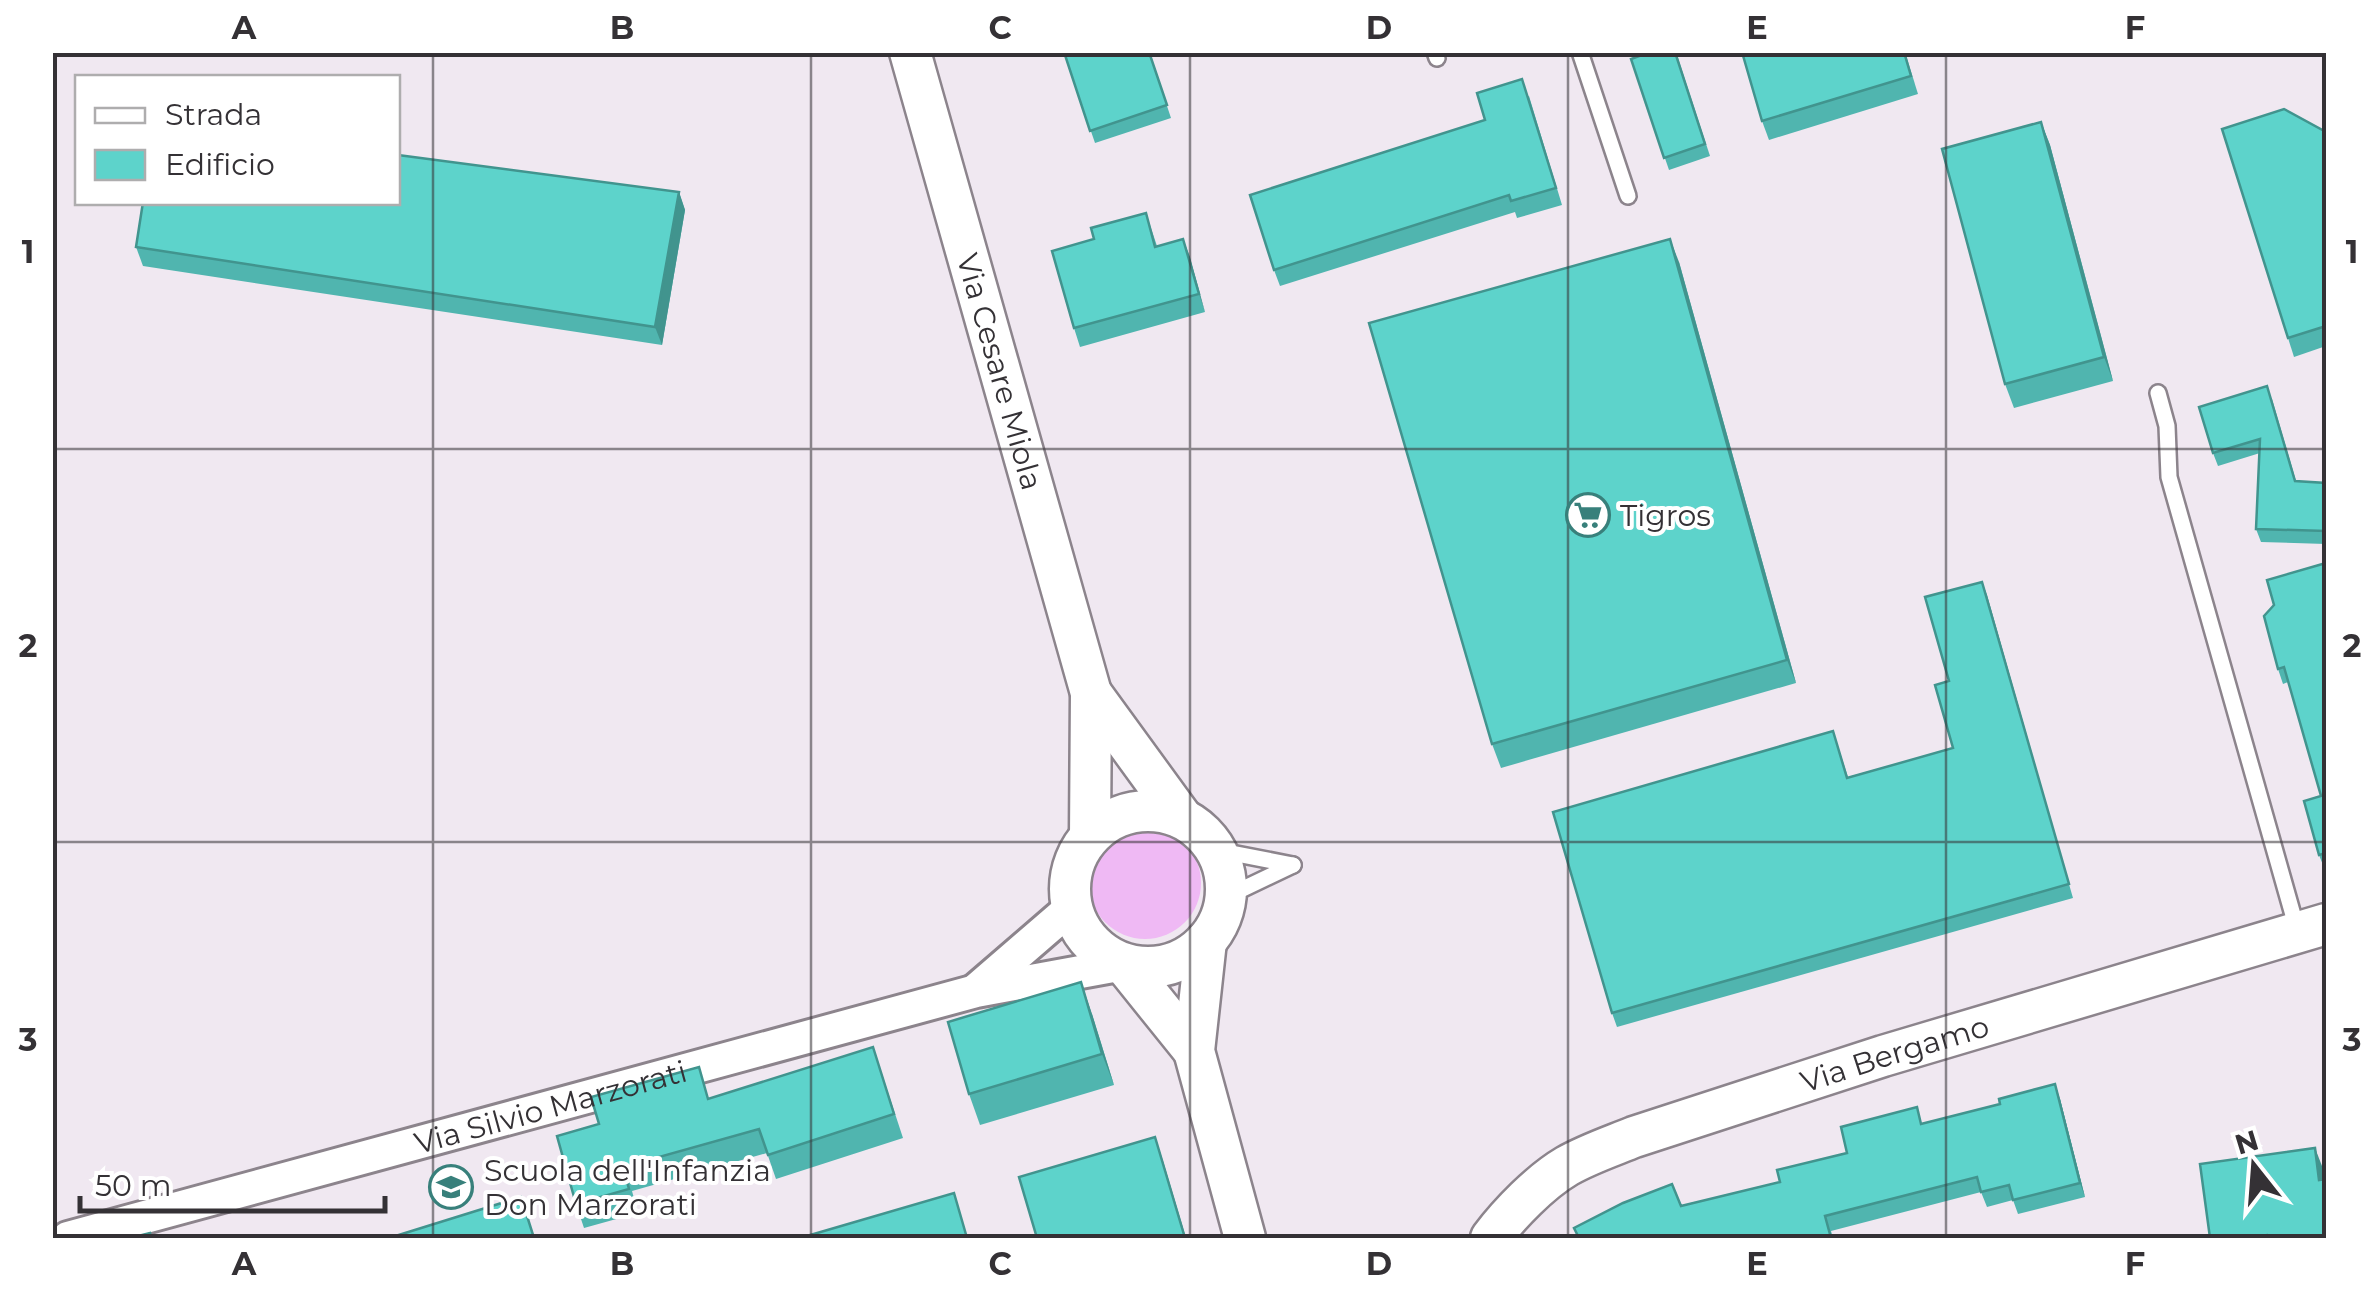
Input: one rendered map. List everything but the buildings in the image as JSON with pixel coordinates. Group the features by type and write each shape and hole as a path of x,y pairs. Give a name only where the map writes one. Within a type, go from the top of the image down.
{"street":[{"name":"Via Cesare Miola","path":"910,52 1091,693 1090,836 1074,861 1072,908"},
{"name":"Via Cesare Miola","path":"1091,693 1182,818 1199,829 1216,850"},
{"path":"1090,836 1114,818 1138,812 1168,813 1182,818"},
{"path":"1124,964 1166,965 1195,952 1206,942 1220,920 1226,897 1225,872 1216,850"},
{"path":"1072,908 1082,931 1100,950 1124,964 1194,1051"},
{"name":"Via Silvio Marzorati","path":"976,991 1072,908"},
{"name":"Via Bergamo","path":"1491,1238 1564,1168 1597,1151 1883,1056 2312,928"},
{"path":"1206,942 1194,1051 1245,1235"},
{"name":"Via Silvio Marzorati","path":"68,1238 976,991 1124,964"}],"lane":[{"path":"1580,52 1628,196"},
{"path":"2158,394 2167,426 2169,477 2312,928"},
{"path":"1216,850 1293,865 1226,897"}],"shaded area":[{"path":"1145,827 1167,831 1185,843 1197,861 1201,883 1197,905 1185,923 1167,935 1145,939 1123,935 1105,923 1093,905 1089,883 1093,861 1105,843 1123,831"}],"place":[{"name":"Tigros","path":"1588,515"},
{"name":"Scuola dell'Infanzia Don Marzorati","path":"451,1187"}]}
